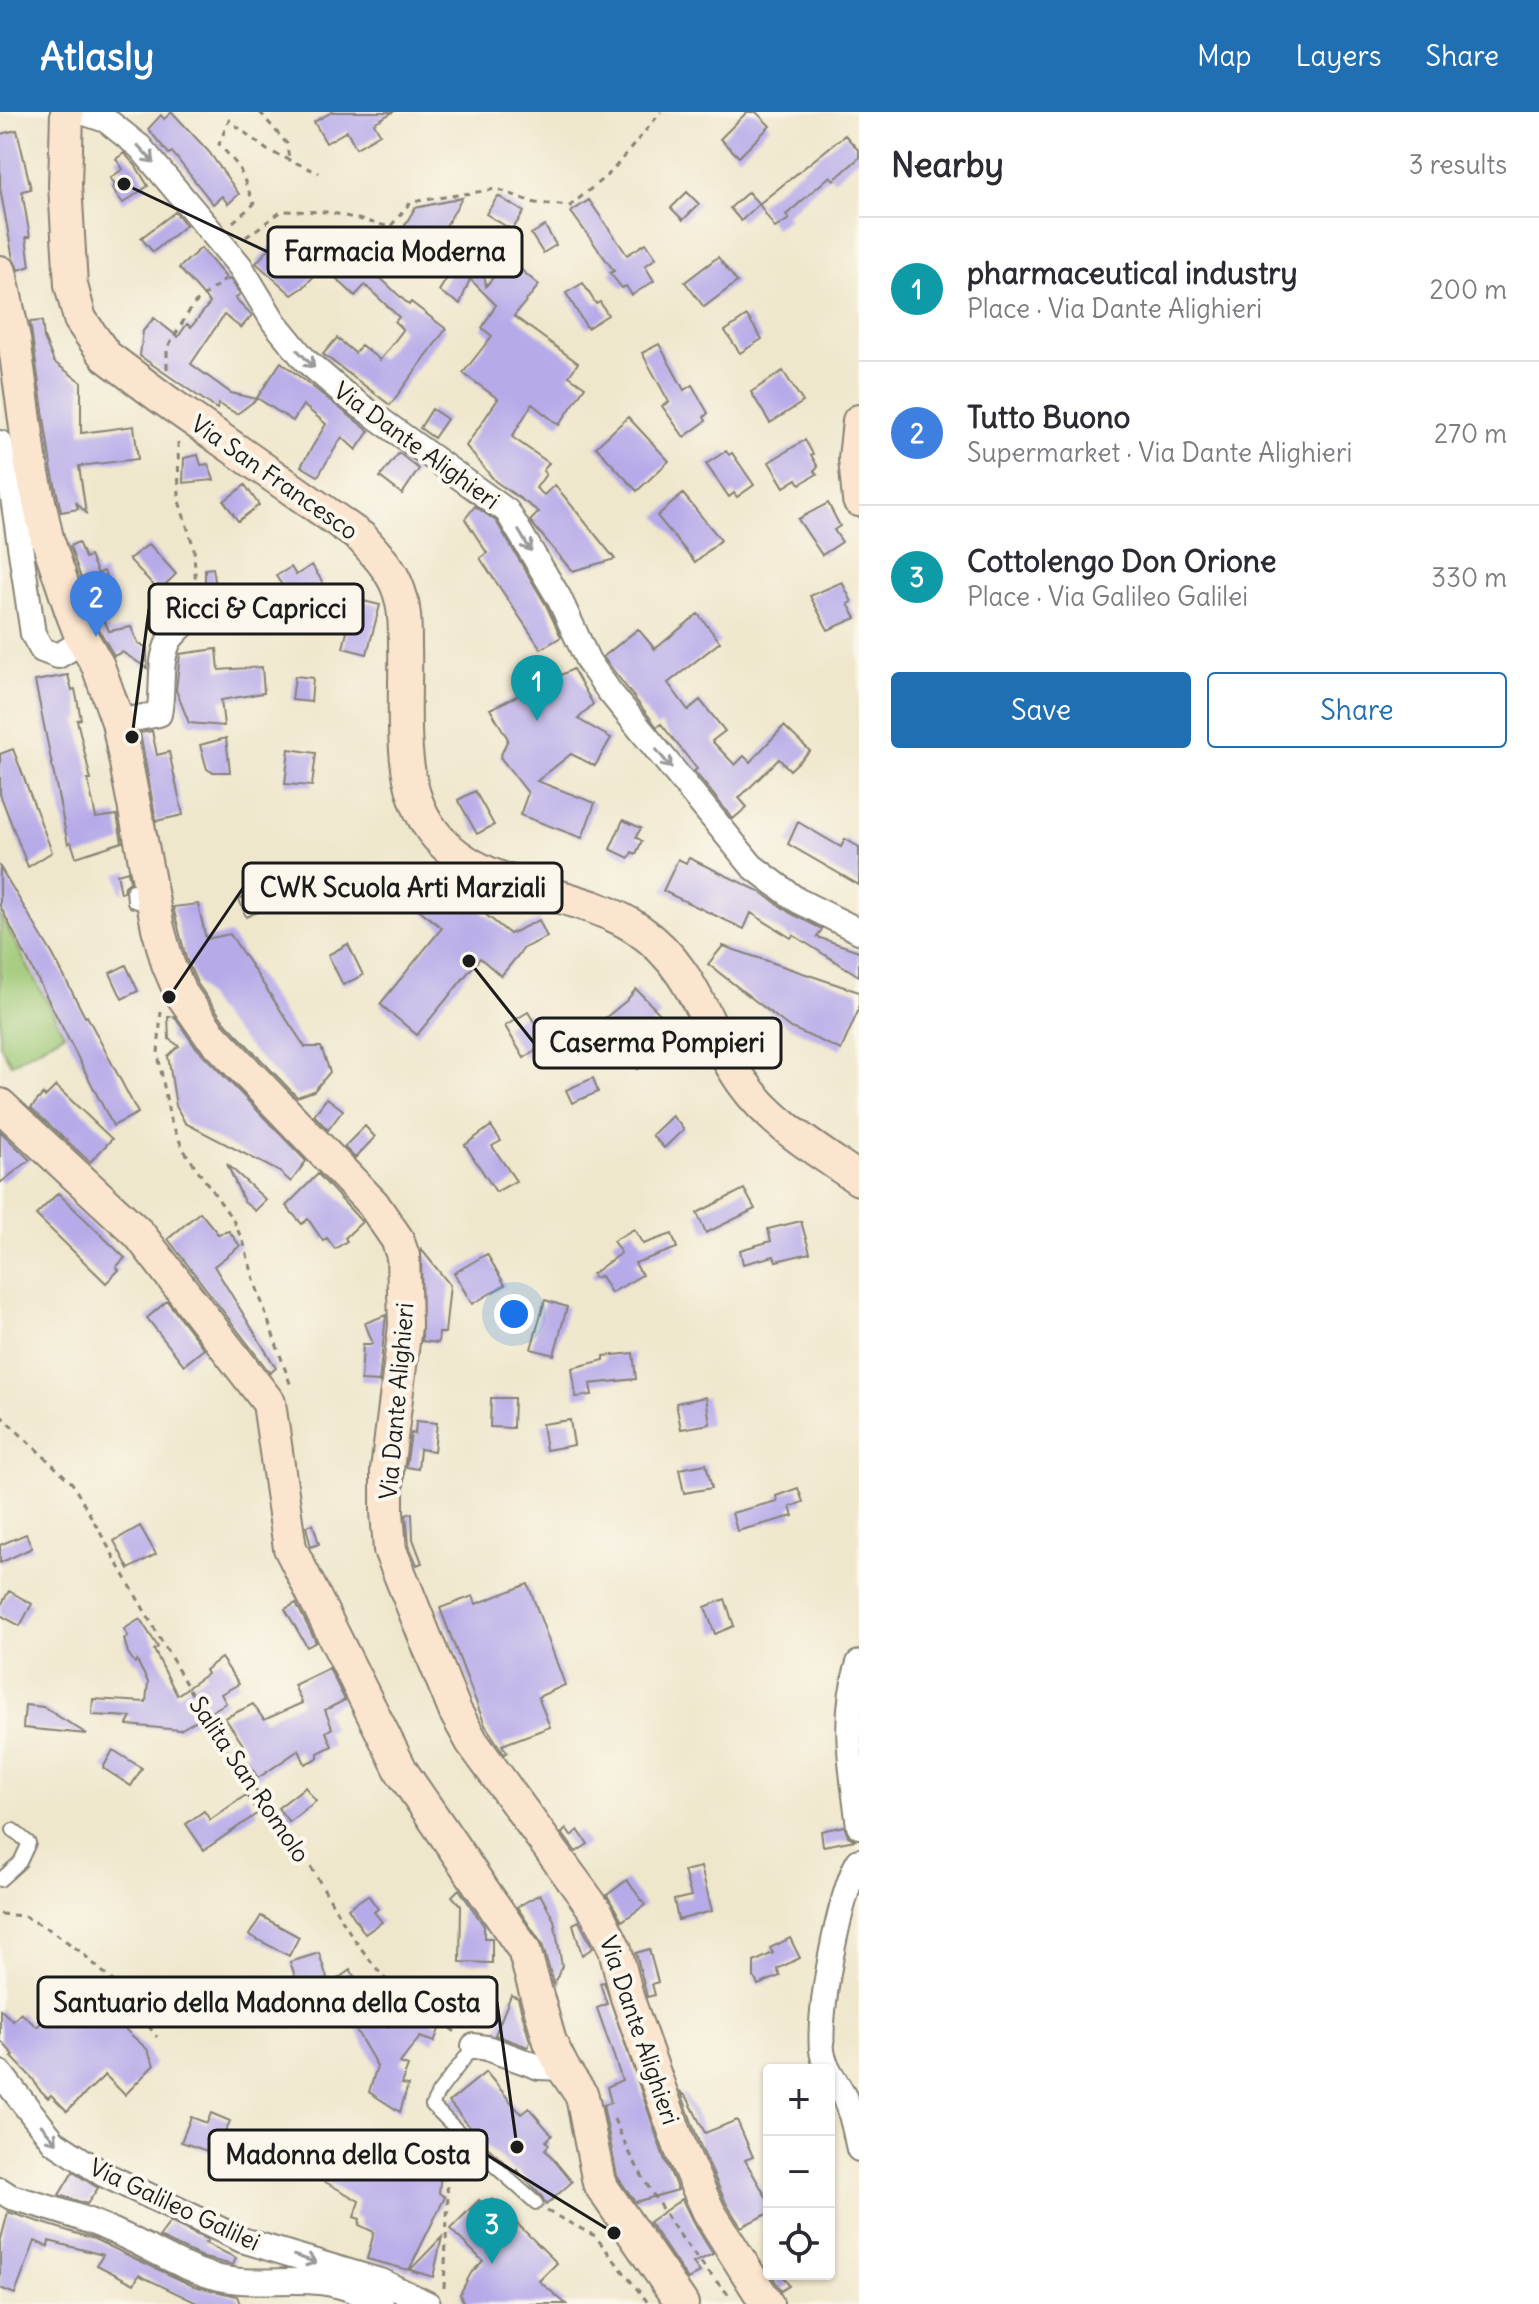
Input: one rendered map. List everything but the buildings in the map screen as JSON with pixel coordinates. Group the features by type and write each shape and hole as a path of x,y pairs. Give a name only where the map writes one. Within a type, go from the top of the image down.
{"street":[{"name":"Via San Francesco","path":"67,112 65,185 68,238 71,285 80,319 106,356 362,538 384,563 398,587 404,614 406,765 414,797 427,824 449,850 496,876 590,906 638,929 673,959 699,1000 718,1043 743,1084 770,1115 801,1141 859,1179"},
{"name":"Via Dante Alighieri","path":"82,112 106,120 140,147 177,188 227,251 274,322 305,360 347,396 507,511 559,598 588,661 752,866 797,900 859,931"},
{"name":"Via Dante Alighieri","path":"0,272 14,339 31,465 47,538 81,636 98,666 118,722 143,899 186,1003 208,1032 373,1204 397,1239 405,1274 405,1326 387,1470 390,1550 455,1711 472,1742 597,1913 615,1949 627,1997 682,2152 709,2212 767,2304"},
{"path":"859,421 855,459 859,500"},
{"path":"0,443 11,484 33,634 42,650 58,656 73,647 81,636"},
{"path":"118,722 159,714 162,672 169,641 192,616"},
{"path":"0,1105 139,1234 269,1403 290,1548 402,1772 524,1950 550,2042 582,2096 599,2183 682,2304"},
{"path":"858,1666 850,1699 848,1733 859,1826"},
{"path":"859,1861 852,1872 836,1934 825,1998 822,2045 823,2058 851,2114 859,2149"},
{"path":"474,2046 539,2067 563,2068"},
{"name":"Via Galileo Galilei","path":"0,2073 54,2142 103,2174 242,2240 436,2299"},
{"path":"0,2190 11,2197 109,2229 212,2276 240,2283 332,2285 347,2288 381,2304"}],"lane":[{"path":"0,1880 20,1862 29,1843 13,1830"},
{"path":"474,2046 432,2105 536,2203"}],"path":[{"path":"260,112 287,144 289,161"},
{"path":"227,251 282,211 329,212 390,227 411,202 497,189 535,203 570,206 611,172 661,112"},
{"path":"162,398 168,379 167,348 254,204 239,167 219,144 229,120 267,150 319,173"},
{"path":"178,432 179,501 194,548 197,593 192,616"},
{"path":"168,964 158,1054 170,1119 183,1149 233,1220 244,1244 292,1385 292,1399"},
{"name":"Salita San Romolo","path":"0,1415 72,1483 211,1728 312,1869 353,1938 384,1978 474,2046"},
{"path":"0,1914 24,1916 81,1952 116,1984 157,2037"},
{"path":"613,2115 630,2157 704,2269 737,2304"},
{"path":"436,2299 448,2231 444,2169 452,2165 489,2161"},
{"path":"536,2203 595,2236 649,2304"}],"green space":[{"path":"0,914 64,1034 11,1064 0,1045"}],"place":[{"name":"Farmacia Moderna","path":"124,184"},
{"name":"Tutto Buono","path":"96,637"},
{"name":"pharmaceutical industry","path":"537,721"},
{"name":"Ricci & Capricci","path":"132,737"},
{"name":"Caserma Pompieri","path":"469,961"},
{"name":"CWK Scuola Arti Marziali","path":"169,997"},
{"name":"Santuario della Madonna della Costa","path":"517,2147"},
{"name":"Madonna della Costa","path":"614,2233"},
{"name":"Cottolengo Don Orione","path":"492,2264"}]}
